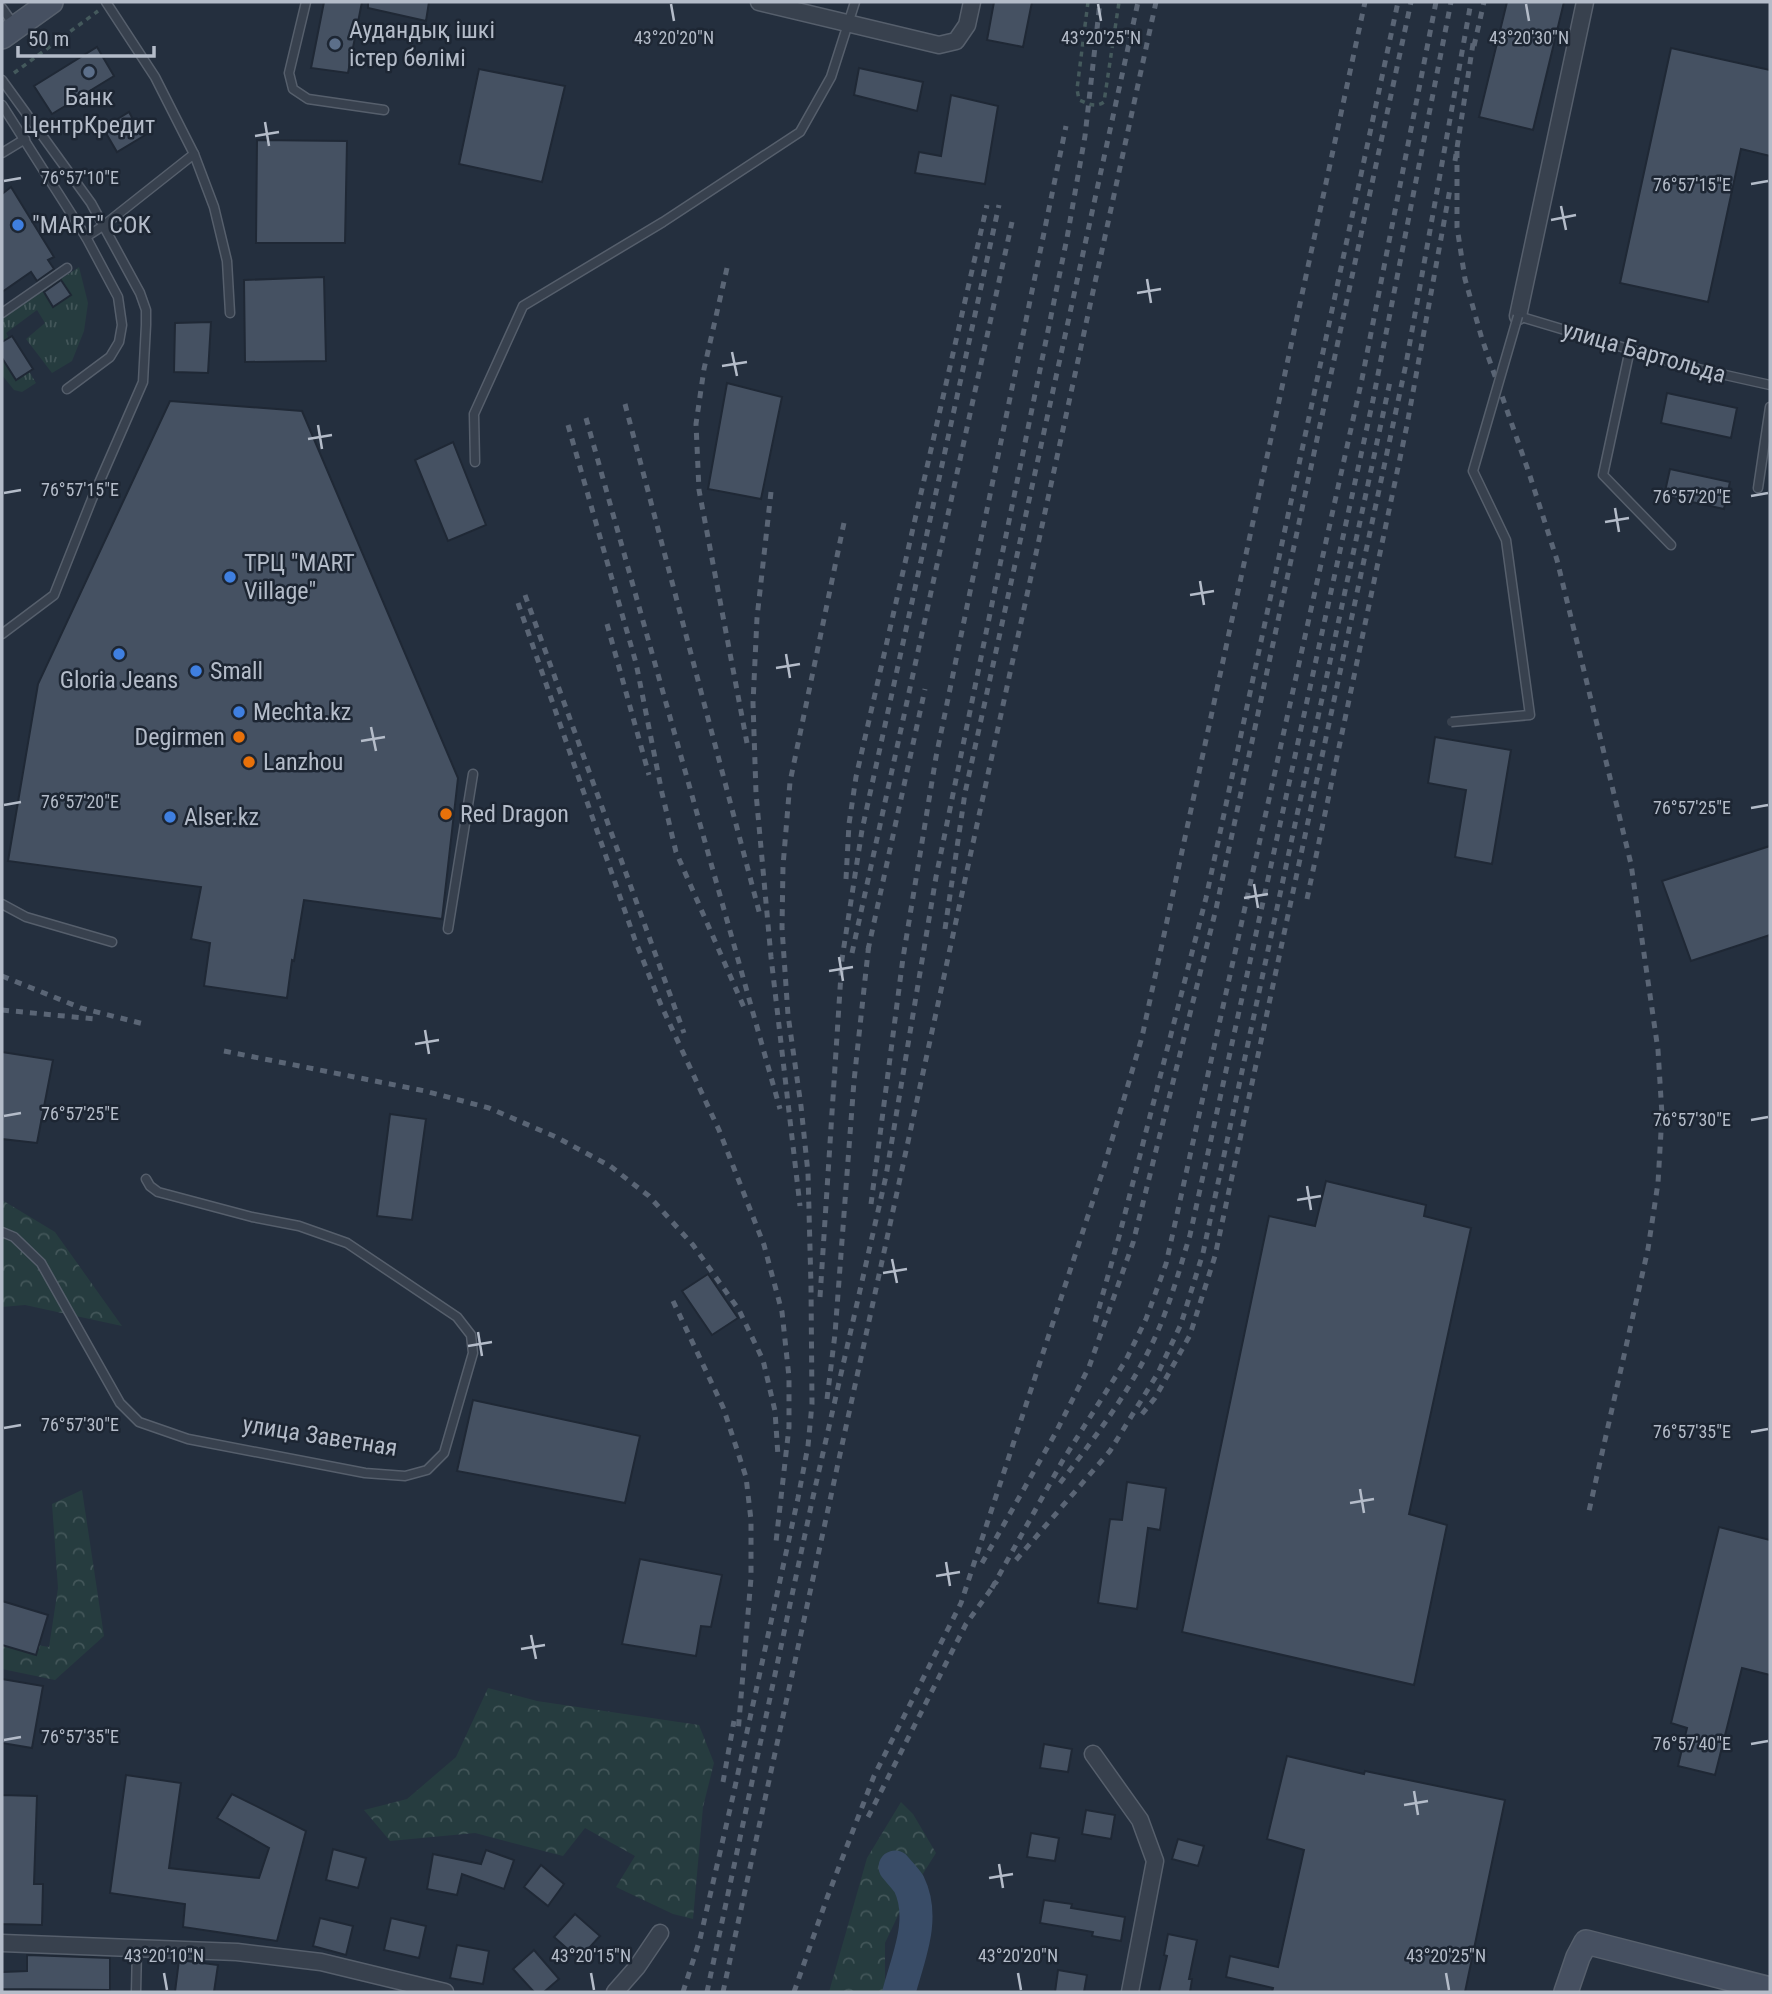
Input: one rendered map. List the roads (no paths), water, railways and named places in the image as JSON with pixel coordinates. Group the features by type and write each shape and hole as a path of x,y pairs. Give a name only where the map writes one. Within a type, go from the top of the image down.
{"street":[{"path":"8,32 51,2"},
{"path":"759,2 939,45 956,41 967,25 972,2"},
{"path":"1518,316 1585,2"},
{"path":"1093,1755 1140,1820 1155,1861 1130,1992"},
{"path":"615,1992 637,1967 660,1933"},
{"path":"1566,1992 1578,1956 1586,1942 1770,1989"},
{"path":"2,1943 237,1952 321,1962 442,1992"}],"lane":[{"path":"306,2 289,73 293,89 307,99 384,110"},
{"path":"475,462 474,414 523,306 663,222 800,132 831,77 855,2"},
{"path":"106,3 155,77 194,154 214,208 228,261 230,313"},
{"path":"2,8 8,32"},
{"path":"2,81 91,203 140,293 146,310 143,382 54,595 2,634"},
{"path":"2,105 86,237 118,297 122,325 119,342 110,357 67,389"},
{"path":"2,120 12,122"},
{"path":"2,153 24,139"},
{"path":"86,237 194,154"},
{"path":"2,313 67,268"},
{"path":"1451,722 1530,715 1506,540 1473,471 1518,316"},
{"name":"улица Бартольда","path":"1518,316 1685,366 1770,385"},
{"path":"1630,349 1603,475 1671,545"},
{"path":"1758,488 1770,407"},
{"path":"447,929 473,774"},
{"path":"2,904 26,917 112,942"},
{"name":"улица Заветная","path":"2,1232 14,1237 41,1263 120,1403 139,1422 188,1439 365,1473 405,1476 428,1470 444,1453 473,1353 471,1335 457,1317 347,1243 299,1226 252,1217 158,1192 146,1179"},
{"path":"136,1992 137,1948"}],"waterway":[{"path":"895,1867 909,1884 916,1911 914,1938 899,1992"}],"railway":[{"path":"707,1992 813,1497 886,1176 936,877 1067,238 1085,136 1100,2"},
{"path":"945,929 965,793 1138,2"},
{"path":"723,1992 1156,2"},
{"path":"794,1992 874,1776 961,1603 1104,1167 1142,1037 1365,2"},
{"path":"1095,1322 1206,898 1398,2"},
{"path":"982,1563 1055,1434 1089,1367 1133,1243 1216,909 1411,2"},
{"path":"992,1588 1063,1460 1126,1360 1146,1319 1166,1264 1362,379 1436,2"},
{"path":"1060,1483 1105,1423 1145,1359 1169,1303 1190,1235 1373,400 1451,2"},
{"path":"1142,1414 1155,1398 1190,1335 1215,1256 1406,364 1471,2"},
{"path":"1474,46 1484,2"},
{"path":"1455,161 1474,37"},
{"path":"871,1204 903,958 936,757 1066,126"},
{"path":"1457,151 1457,227 1465,279 1482,339 1557,560 1631,864 1658,1050 1662,1115 1658,1183 1648,1249 1589,1511"},
{"path":"1307,899 1407,425 1450,189"},
{"path":"846,879 849,824 856,777 987,205"},
{"path":"820,1297 842,959 862,830 999,205"},
{"path":"852,953 1012,222"},
{"path":"727,268 704,369 696,424 699,490 747,743"},
{"path":"1016,1560 1110,1451 1158,1373 1181,1324 1203,1253 1391,377"},
{"path":"625,404 760,915"},
{"path":"586,418 780,1109"},
{"path":"568,425 636,663 676,852 746,1012"},
{"path":"771,492 757,618 753,703 756,793 771,957 800,1206"},
{"path":"683,1992 700,1939 733,1796 808,1446 812,1404 808,1173 788,1015 782,928 783,866 790,782 845,518"},
{"path":"525,595 684,1033"},
{"path":"518,603 635,940 661,1005 719,1130 764,1245 782,1312 789,1377 789,1427 776,1542"},
{"path":"607,624 649,775"},
{"path":"868,950 925,689"},
{"path":"827,1399 835,1334 854,1081 869,943"},
{"path":"2,976 81,1008 144,1024"},
{"path":"2,1010 95,1019"},
{"path":"224,1051 425,1091 489,1108 556,1137 610,1166 649,1196 693,1245 739,1310 763,1360 775,1411 778,1456"},
{"path":"673,1301 723,1407 746,1477 751,1520 751,1578 738,1733"},
{"path":"868,1817 966,1624 997,1581"},
{"path":"723,1782 734,1721"}],"place":[{"name":"Аудандық ішкі істер бөлімі","path":"335,44"},
{"name":"Банк ЦентрКредит","path":"89,72"},
{"name":"\"MART\" СОК","path":"18,225"},
{"name":"ТРЦ \"MART Village\"","path":"230,577"},
{"name":"Gloria Jeans","path":"119,654"},
{"name":"Small","path":"196,671"},
{"name":"Mechta.kz","path":"239,712"},
{"name":"Degirmen","path":"239,737"},
{"name":"Lanzhou","path":"249,762"},
{"name":"Red Dragon","path":"446,814"},
{"name":"Alser.kz","path":"170,817"}]}
